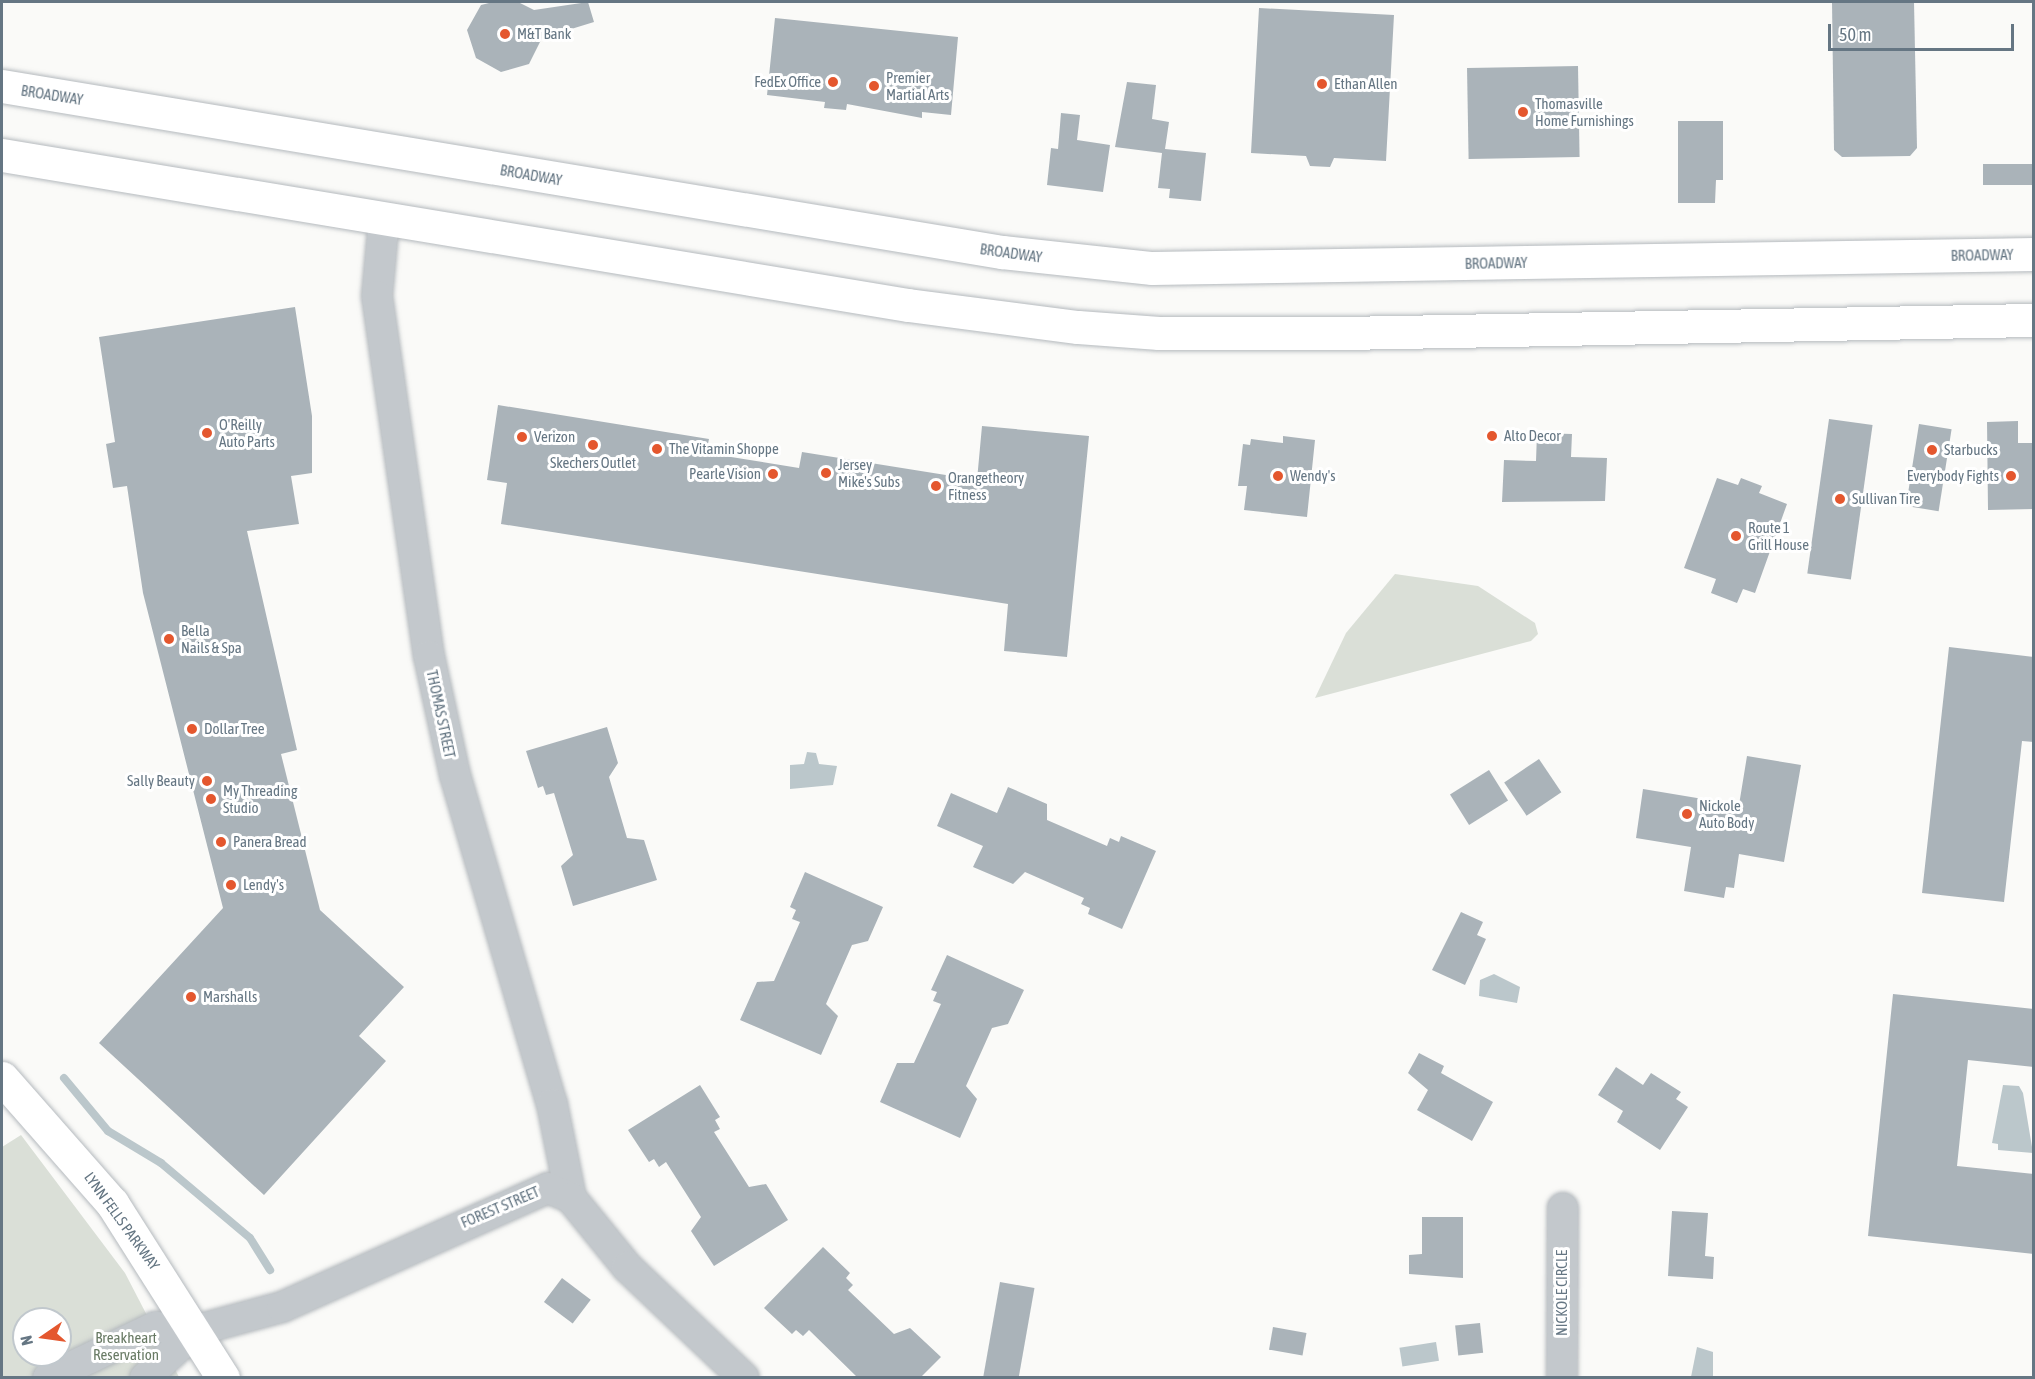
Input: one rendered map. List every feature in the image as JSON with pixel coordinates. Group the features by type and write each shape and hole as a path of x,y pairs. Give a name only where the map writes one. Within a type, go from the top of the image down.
{"main road":[{"name":"BROADWAY","path":"2,86 960,246 1129,266 1223,269 2034,254"},
{"path":"2,155 970,314 1159,333 2034,320"},
{"name":"LYNN FELLS PARKWAY","path":"2,1078 111,1203 197,1330 223,1377"}],"street":[{"name":"THOMAS STREET","path":"384,219 377,296 429,656 455,776 552,1104 571,1198"},
{"name":"FOREST STREET","path":"48,1377 155,1327 197,1330 282,1306 539,1188 559,1190 571,1198"},
{"path":"571,1198 627,1267 744,1377"},
{"name":"NICKOLE CIRCLE","path":"1562,1377 1563,1208"},
{"name":"FOREST STREET","path":"145,1377 197,1330"}],"green space":[{"path":"1395,574 1478,586 1535,623 1538,634 1531,641 1315,698 1346,633"},
{"name":"Breakheart Reservation","path":"21,1135 125,1273 179,1377 2,1378 2,1147"}],"shaded area":[{"path":"807,752 816,753 819,764 837,766 833,785 790,789 790,765 804,764"},
{"path":"1494,974 1520,987 1517,1003 1479,996 1480,980"},
{"path":"2003,1085 2019,1086 2023,1093 2033,1153 1998,1150 1998,1144 1992,1143"},
{"path":"1436,1342 1439,1361 1402,1367 1399,1348"},
{"path":"1697,1347 1713,1352 1713,1377 1691,1377"}],"building":[{"name":"M&T Bank","path":"493,2 518,2 534,10 588,2 594,22 542,38 529,64 501,72 476,58 467,30 481,5"},
{"path":"1832,2 1914,2 1917,148 1910,156 1842,157 1834,150"},
{"name":"Ethan Allen","path":"1259,8 1394,15 1386,161 1334,158 1330,167 1310,166 1306,156 1251,153"},
{"path":"775,18 958,37 951,115 922,112 922,118 847,104 846,110 824,108 825,102 767,95"},
{"name":"Thomasville Home Furnishings","path":"1578,66 1580,157 1469,159 1467,68"},
{"path":"1127,82 1156,85 1152,119 1169,122 1165,149 1206,153 1201,201 1169,198 1170,189 1158,188 1162,153 1115,147"},
{"path":"1061,113 1080,115 1077,140 1110,145 1103,192 1047,185 1051,148 1058,149"},
{"path":"1678,121 1723,121 1723,180 1716,180 1715,203 1678,203"},
{"path":"1983,164 2034,164 2034,185 1983,185"},
{"path":"295,307 312,416 312,473 291,476 299,524 247,531 297,750 281,754 320,910 404,987 359,1036 386,1061 264,1195 99,1043 223,908 143,593 127,486 113,488 106,444 115,442 99,337"},
{"path":"498,405 709,439 706,453 799,468 802,452 977,480 982,426 1089,436 1067,657 1004,651 1008,604 501,524 507,483 487,480"},
{"name":"Sullivan Tire","path":"1829,419 1873,425 1851,580 1807,573"},
{"name":"Everybody Fights","path":"2018,421 2018,443 2034,443 2034,509 1988,510 1987,422"},
{"name":"Starbucks","path":"1919,424 1952,429 1939,511 1906,506"},
{"path":"1537,433 1572,434 1571,457 1607,458 1605,501 1502,502 1504,460 1536,461"},
{"path":"1283,436 1315,440 1307,517 1244,510 1247,486 1238,486 1243,444 1250,445 1251,439 1283,443"},
{"name":"Route 1 Grill House","path":"1717,478 1738,485 1741,478 1762,486 1759,493 1787,504 1755,593 1743,589 1737,603 1711,593 1716,579 1684,568"},
{"path":"1949,647 2034,657 2034,742 2022,741 2004,902 1922,893"},
{"path":"607,727 618,763 609,777 627,838 644,840 657,880 573,906 561,866 573,855 554,793 546,795 543,786 538,788 526,751"},
{"path":"1747,756 1801,765 1784,862 1739,854 1734,888 1726,887 1724,898 1684,891 1691,847 1636,838 1643,789 1739,805"},
{"path":"1539,759 1561,792 1527,816 1504,782"},
{"path":"1489,770 1508,801 1469,825 1450,794"},
{"path":"1008,787 1047,804 1047,820 1107,846 1110,838 1119,842 1121,836 1156,851 1122,929 1088,914 1090,908 1081,904 1084,898 1025,872 1013,884 973,867 983,846 937,826 951,793 997,813"},
{"path":"805,872 883,907 868,941 852,945 826,1004 838,1016 821,1055 740,1020 757,982 774,981 800,922 792,919 796,910 790,907"},
{"path":"1461,912 1483,922 1477,935 1486,939 1465,985 1432,970"},
{"path":"947,955 1024,990 1008,1024 992,1028 966,1086 977,1099 960,1138 880,1102 897,1063 914,1063 941,1004 933,1001 937,992 931,990"},
{"path":"1893,994 2034,1009 2034,1067 1968,1060 1957,1166 2034,1174 2034,1254 1868,1236"},
{"path":"1419,1053 1444,1066 1441,1073 1493,1102 1472,1141 1417,1110 1428,1090 1408,1073"},
{"path":"1616,1067 1643,1085 1651,1073 1681,1092 1676,1099 1688,1107 1660,1150 1617,1122 1623,1111 1598,1095"},
{"path":"700,1085 720,1117 715,1120 720,1129 714,1132 749,1187 766,1184 788,1220 714,1266 691,1231 701,1217 666,1162 659,1167 654,1159 649,1162 628,1130"},
{"path":"1672,1211 1708,1213 1705,1256 1714,1257 1713,1279 1668,1276"},
{"path":"1422,1217 1463,1217 1463,1278 1409,1274 1409,1255 1422,1254"},
{"path":"823,1247 850,1273 846,1278 853,1285 848,1290 894,1334 910,1328 941,1357 921,1377 857,1377 809,1330 803,1336 796,1330 792,1334 764,1308"},
{"path":"562,1278 591,1300 573,1324 544,1302"},
{"path":"1000,1282 1034,1288 1019,1378 983,1378"},
{"path":"1480,1323 1483,1353 1458,1355 1455,1326"},
{"path":"1273,1327 1306,1333 1302,1356 1269,1350"}],"waterway":[{"path":"64,1078 108,1131 161,1163 250,1238 270,1270"}],"place":[{"name":"M&T Bank","path":"505,34"},
{"name":"FedEx Office","path":"833,82"},
{"name":"Ethan Allen","path":"1322,84"},
{"name":"Premier Martial Arts","path":"874,86"},
{"name":"Thomasville Home Furnishings","path":"1523,112"},
{"name":"O'Reilly Auto Parts","path":"207,433"},
{"name":"Alto Decor","path":"1492,436"},
{"name":"Verizon","path":"522,437"},
{"name":"Skechers Outlet","path":"593,445"},
{"name":"The Vitamin Shoppe","path":"657,449"},
{"name":"Starbucks","path":"1932,450"},
{"name":"Jersey Mike's Subs","path":"826,473"},
{"name":"Pearle Vision","path":"773,474"},
{"name":"Wendy's","path":"1278,476"},
{"name":"Everybody Fights","path":"2011,476"},
{"name":"Orangetheory Fitness","path":"936,486"},
{"name":"Sullivan Tire","path":"1840,499"},
{"name":"Route 1 Grill House","path":"1736,536"},
{"name":"Bella Nails & Spa","path":"169,639"},
{"name":"Dollar Tree","path":"192,729"},
{"name":"Sally Beauty","path":"207,781"},
{"name":"My Threading Studio","path":"211,799"},
{"name":"Nickole Auto Body","path":"1687,814"},
{"name":"Panera Bread","path":"221,842"},
{"name":"Lendy's","path":"231,885"},
{"name":"Marshalls","path":"191,997"}]}
